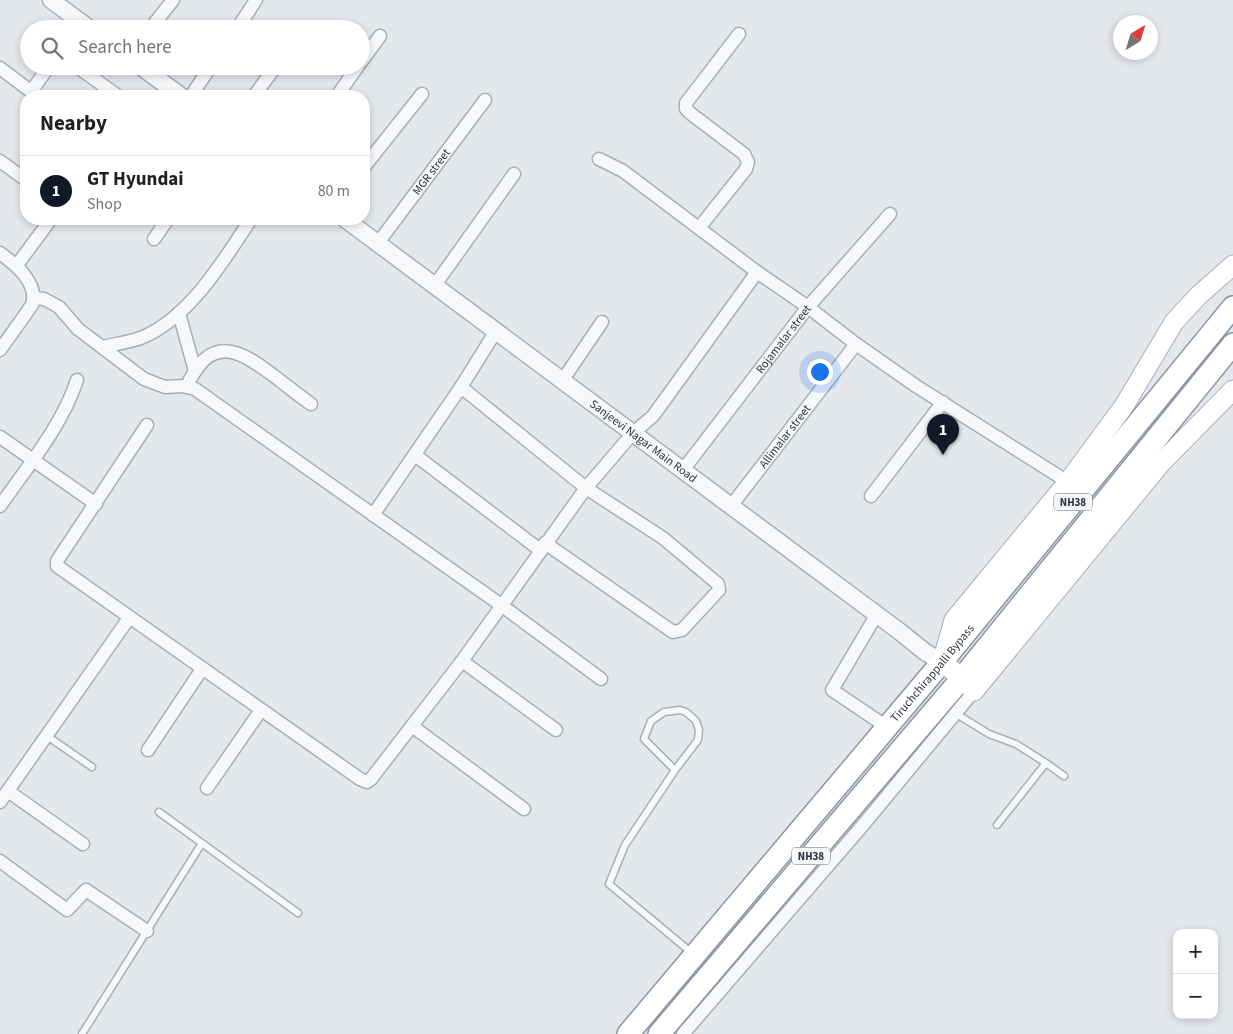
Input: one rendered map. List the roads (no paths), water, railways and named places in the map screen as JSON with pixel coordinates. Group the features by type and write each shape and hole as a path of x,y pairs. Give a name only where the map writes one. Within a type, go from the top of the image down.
{"highway":[{"name":"Tiruchchirappalli Bypass","path":"628,1034 942,662 1228,312"},
{"name":"Tiruchchirappalli Bypass","path":"659,1034 968,684 1227,352"}],"main road":[{"path":"1233,264 1198,296 1174,322 1124,406 1068,482 954,620 942,662 968,684 1161,463 1233,390"}],"street":[{"path":"157,20 173,0"},
{"path":"242,20 256,0"},
{"path":"60,2 77,20"},
{"path":"699,228 746,169 748,162 744,154 690,113 686,109 686,103 739,34"},
{"path":"370,50 380,36"},
{"path":"0,68 29,90"},
{"path":"36,90 44,75"},
{"path":"89,75 110,90"},
{"path":"152,75 173,90"},
{"path":"195,90 205,75"},
{"path":"258,90 269,75"},
{"path":"340,90 351,75"},
{"path":"370,160 422,94"},
{"name":"MGR street","path":"378,243 485,100"},
{"path":"598,159 624,171 757,272 916,386 1068,482"},
{"path":"0,161 20,176"},
{"path":"434,285 514,174"},
{"name":"Rojamalar street","path":"683,470 808,307 890,214"},
{"path":"17,265 47,225"},
{"path":"154,239 164,225"},
{"path":"102,347 141,338 173,319 218,270 247,225"},
{"name":"Sanjeevi Nagar Main Road","path":"353,225 877,614 924,652 942,662"},
{"path":"0,253 17,265 31,285 34,298 32,305 0,350"},
{"path":"147,425 56,564 129,618 360,779 367,782 462,661 542,546 586,488 633,433 653,416 757,272"},
{"path":"34,298 44,299 59,308 78,329 144,379 156,385 195,389 501,605 601,679"},
{"path":"178,313 196,371"},
{"path":"562,381 602,322"},
{"path":"373,515 461,387 496,331"},
{"name":"Allimalar street","path":"730,506 856,344"},
{"path":"187,387 188,381 204,358 215,352 227,351 250,358 311,404"},
{"path":"0,506 70,400 77,380"},
{"path":"415,455 542,546 672,632 682,630 719,590 718,584 680,550 586,488 461,387"},
{"path":"871,496 943,402"},
{"path":"0,437 96,504"},
{"path":"877,614 832,690 887,727"},
{"path":"0,802 129,618"},
{"path":"462,661 556,730"},
{"path":"148,750 202,669"},
{"path":"684,1034 863,825 955,713 968,684"},
{"path":"207,788 261,710"},
{"path":"412,726 524,809"},
{"path":"8,791 83,844"},
{"path":"0,861 67,910 86,890 147,931"}],"lane":[{"path":"675,770 644,739 651,721 664,712 680,710 686,712 696,721 699,730 698,740 675,770 625,845 609,884 695,956"},
{"path":"955,713 989,734 1016,744 1064,776"},
{"path":"46,736 92,767"},
{"path":"998,825 1046,763"},
{"path":"159,812 298,913"},
{"path":"82,1034 202,843"}],"place":[{"name":"GT Hyundai","path":"943,455"}]}
